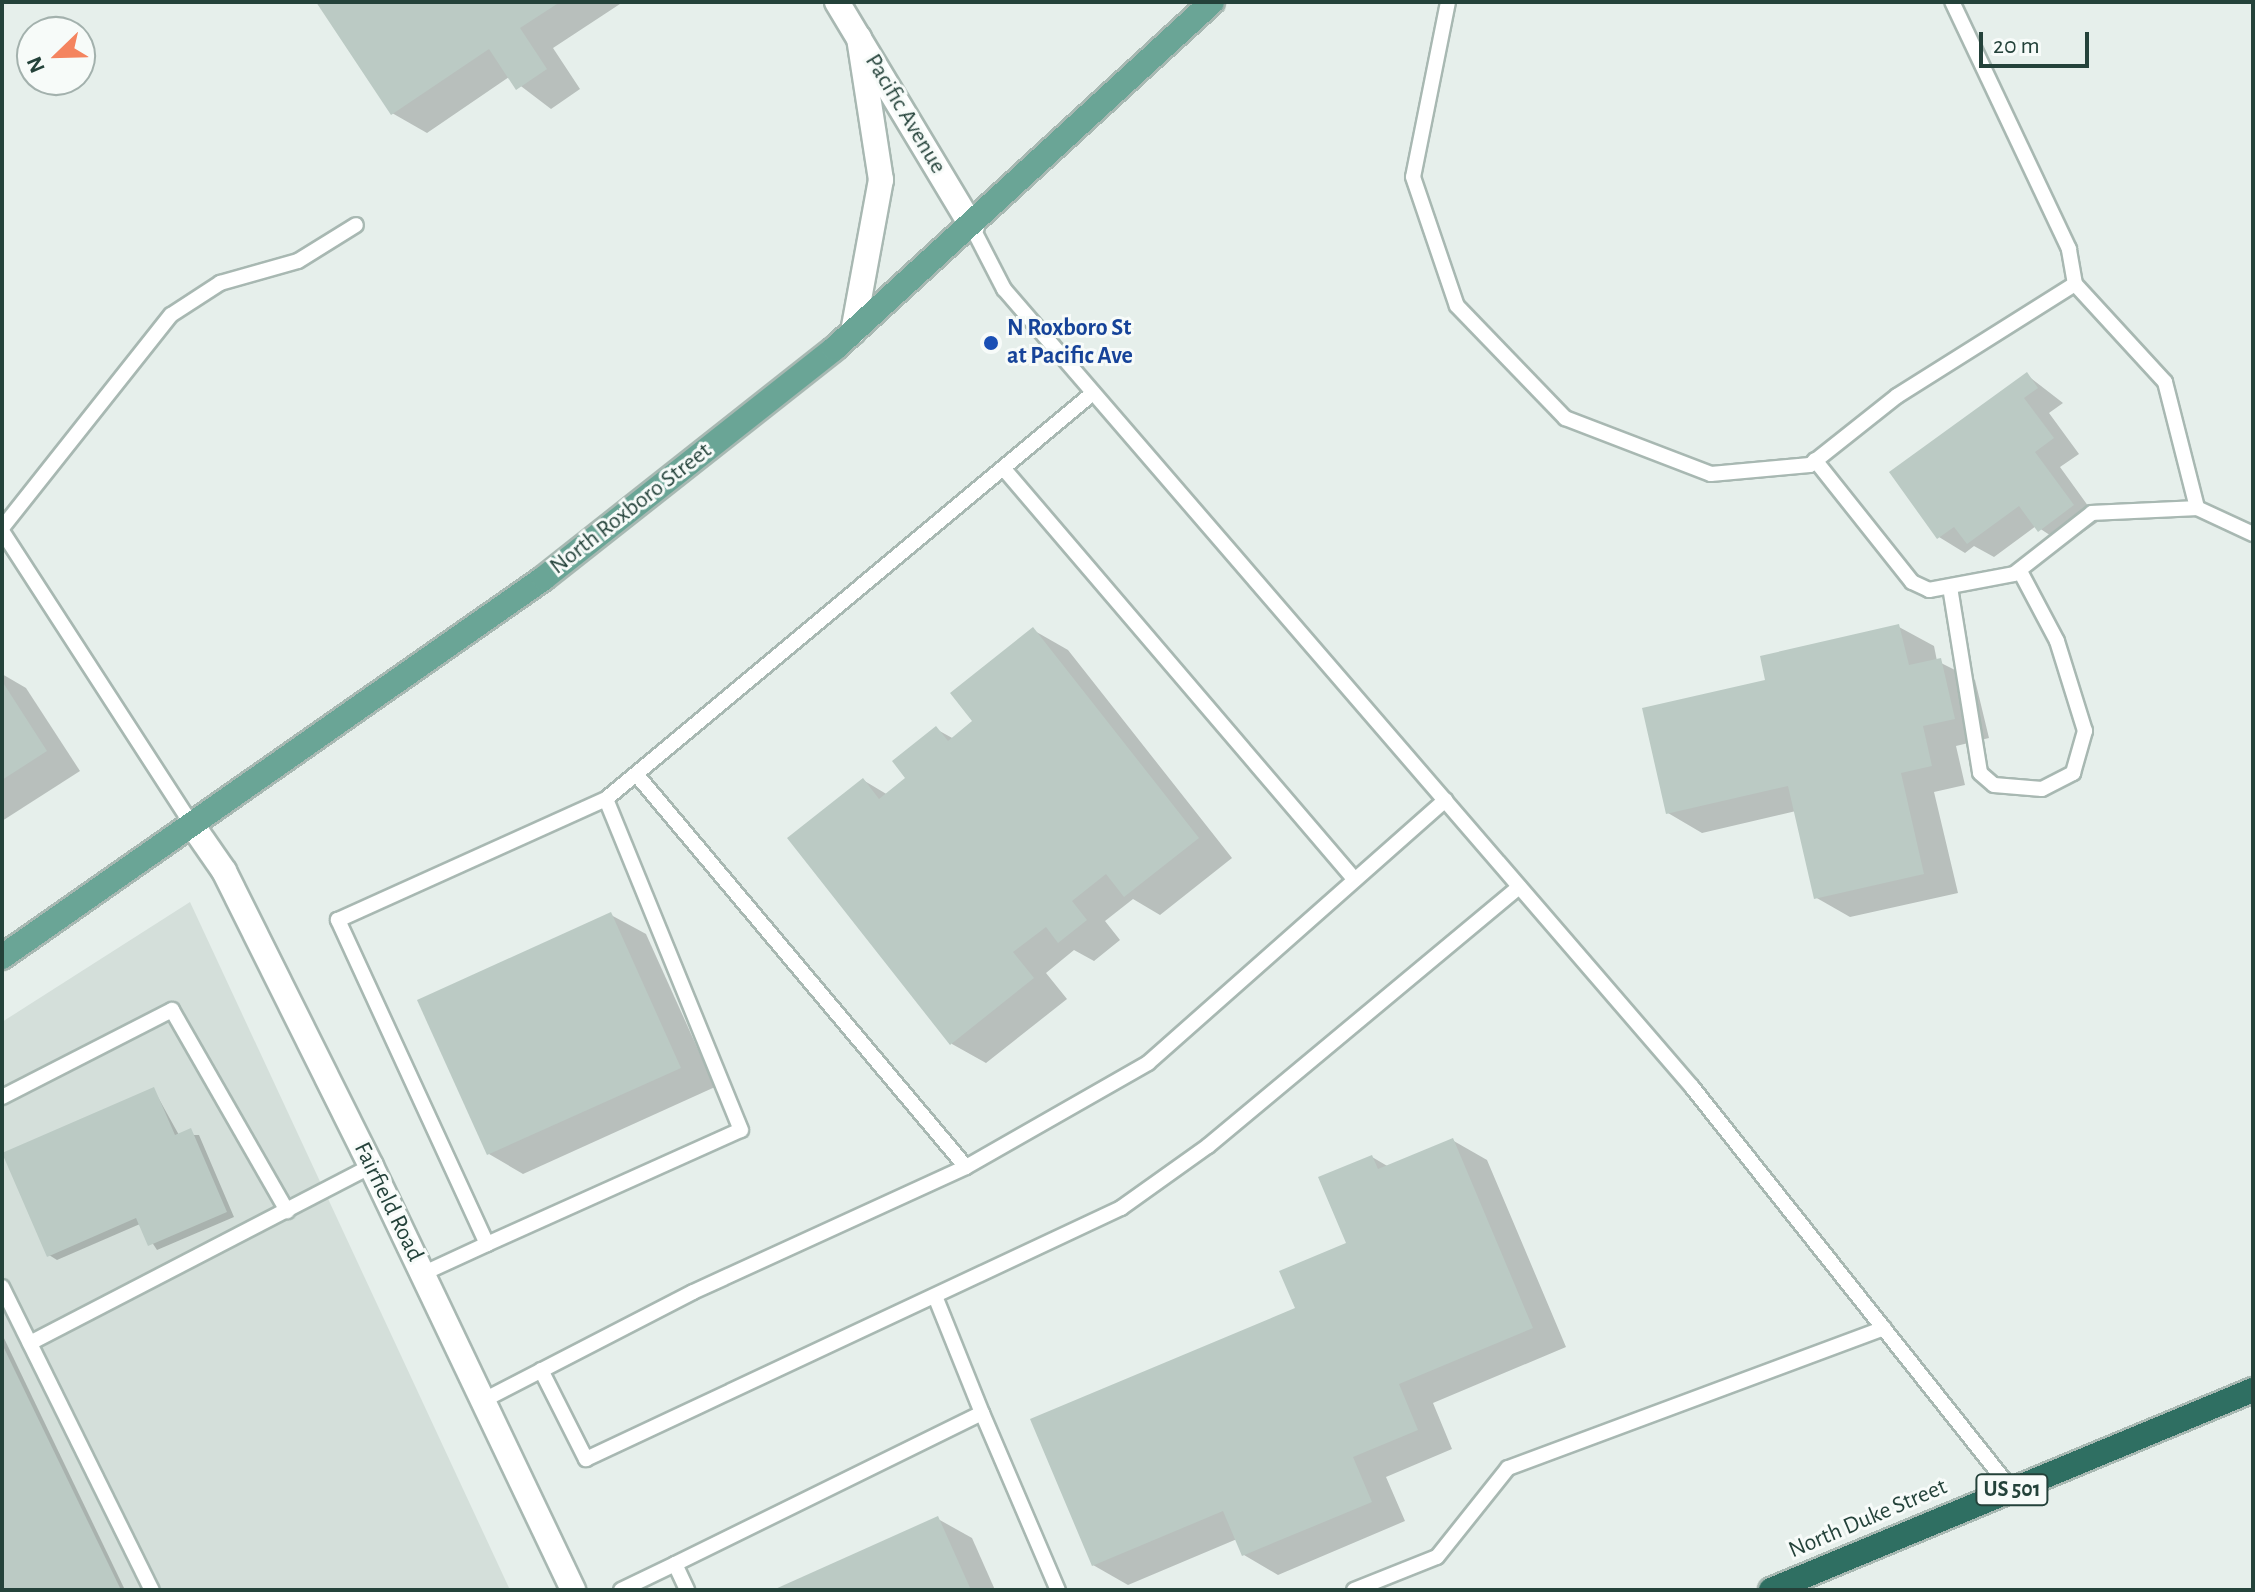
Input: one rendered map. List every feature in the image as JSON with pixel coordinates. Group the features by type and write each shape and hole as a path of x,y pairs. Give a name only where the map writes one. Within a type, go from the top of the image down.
{"highway":[{"name":"North Duke Street","path":"1771,1590 2253,1390"}],"main road":[{"name":"North Roxboro Street","path":"2,957 190,822 544,578 853,332 972,227 1212,2"}],"street":[{"name":"Pacific Avenue","path":"837,2 972,227"},
{"path":"853,332 881,180 859,38"},
{"name":"Fairfield Road","path":"190,822 224,871 371,1166 573,1590"}],"lane":[{"path":"1448,2 1413,177 1457,306 1565,418 1711,474 1815,460 1897,396 2075,284"},
{"path":"1952,2 2069,249 2075,284 2165,382 2197,508"},
{"path":"190,822 2,529 171,315 220,283 298,261 356,225"},
{"path":"972,227 1004,289 1692,1087 2012,1490"},
{"path":"487,1244 338,920 606,799 1093,393"},
{"path":"1815,460 1912,582 1950,587 2020,571 2092,513 2197,508 2253,534"},
{"path":"1004,469 1355,880"},
{"path":"1950,587 1980,773 1994,785 2042,789 2073,773 2085,731 2057,641 2020,571"},
{"path":"636,774 966,1167"},
{"path":"422,1274 741,1130 606,799"},
{"path":"482,1401 966,1167 1148,1063 1445,800"},
{"path":"541,1370 586,1459 1121,1208 1208,1146 1519,887"},
{"path":"2,1097 172,1010 287,1211"},
{"path":"30,1343 371,1166"},
{"path":"2,1287 152,1590"},
{"path":"935,1296 1058,1590"},
{"path":"1354,1590 1437,1557 1508,1468 1884,1328"},
{"path":"621,1590 982,1413"},
{"path":"675,1564 687,1590"}],"shaded area":[{"path":"190,902 510,1590 2,1590 2,1022"}],"building":[{"path":"316,2 560,2 520,28 547,69 516,90 489,49 391,115"},
{"path":"2027,372 2038,388 2024,398 2054,438 2035,452 2074,505 2038,532 2019,506 1967,544 1954,527 1937,539 1889,472"},
{"path":"1899,624 1909,665 1941,658 1955,719 1923,726 1932,766 1901,773 1924,874 1814,899 1788,786 1666,814 1642,708 1765,680 1760,656"},
{"path":"1033,627 1199,838 1124,897 1106,874 1072,901 1087,920 1058,943 1046,927 1013,952 1034,978 950,1045 787,838 863,778 879,799 905,778 892,761 936,726 948,741 972,721 950,693"},
{"path":"2,681 47,751 2,780"},
{"path":"611,912 681,1068 487,1155 417,1000"},
{"path":"154,1087 175,1135 191,1128 227,1212 148,1246 136,1218 47,1257 2,1153"},
{"path":"1453,1138 1533,1328 1399,1384 1418,1430 1353,1457 1372,1502 1242,1556 1223,1511 1092,1566 1030,1419 1295,1308 1279,1271 1346,1243 1318,1177 1372,1155 1378,1169"},
{"path":"2,1344 121,1590 2,1590"},
{"path":"938,1516 971,1590 773,1590"}],"place":[{"name":"N Roxboro St at Pacific Ave","path":"991,343"}]}
